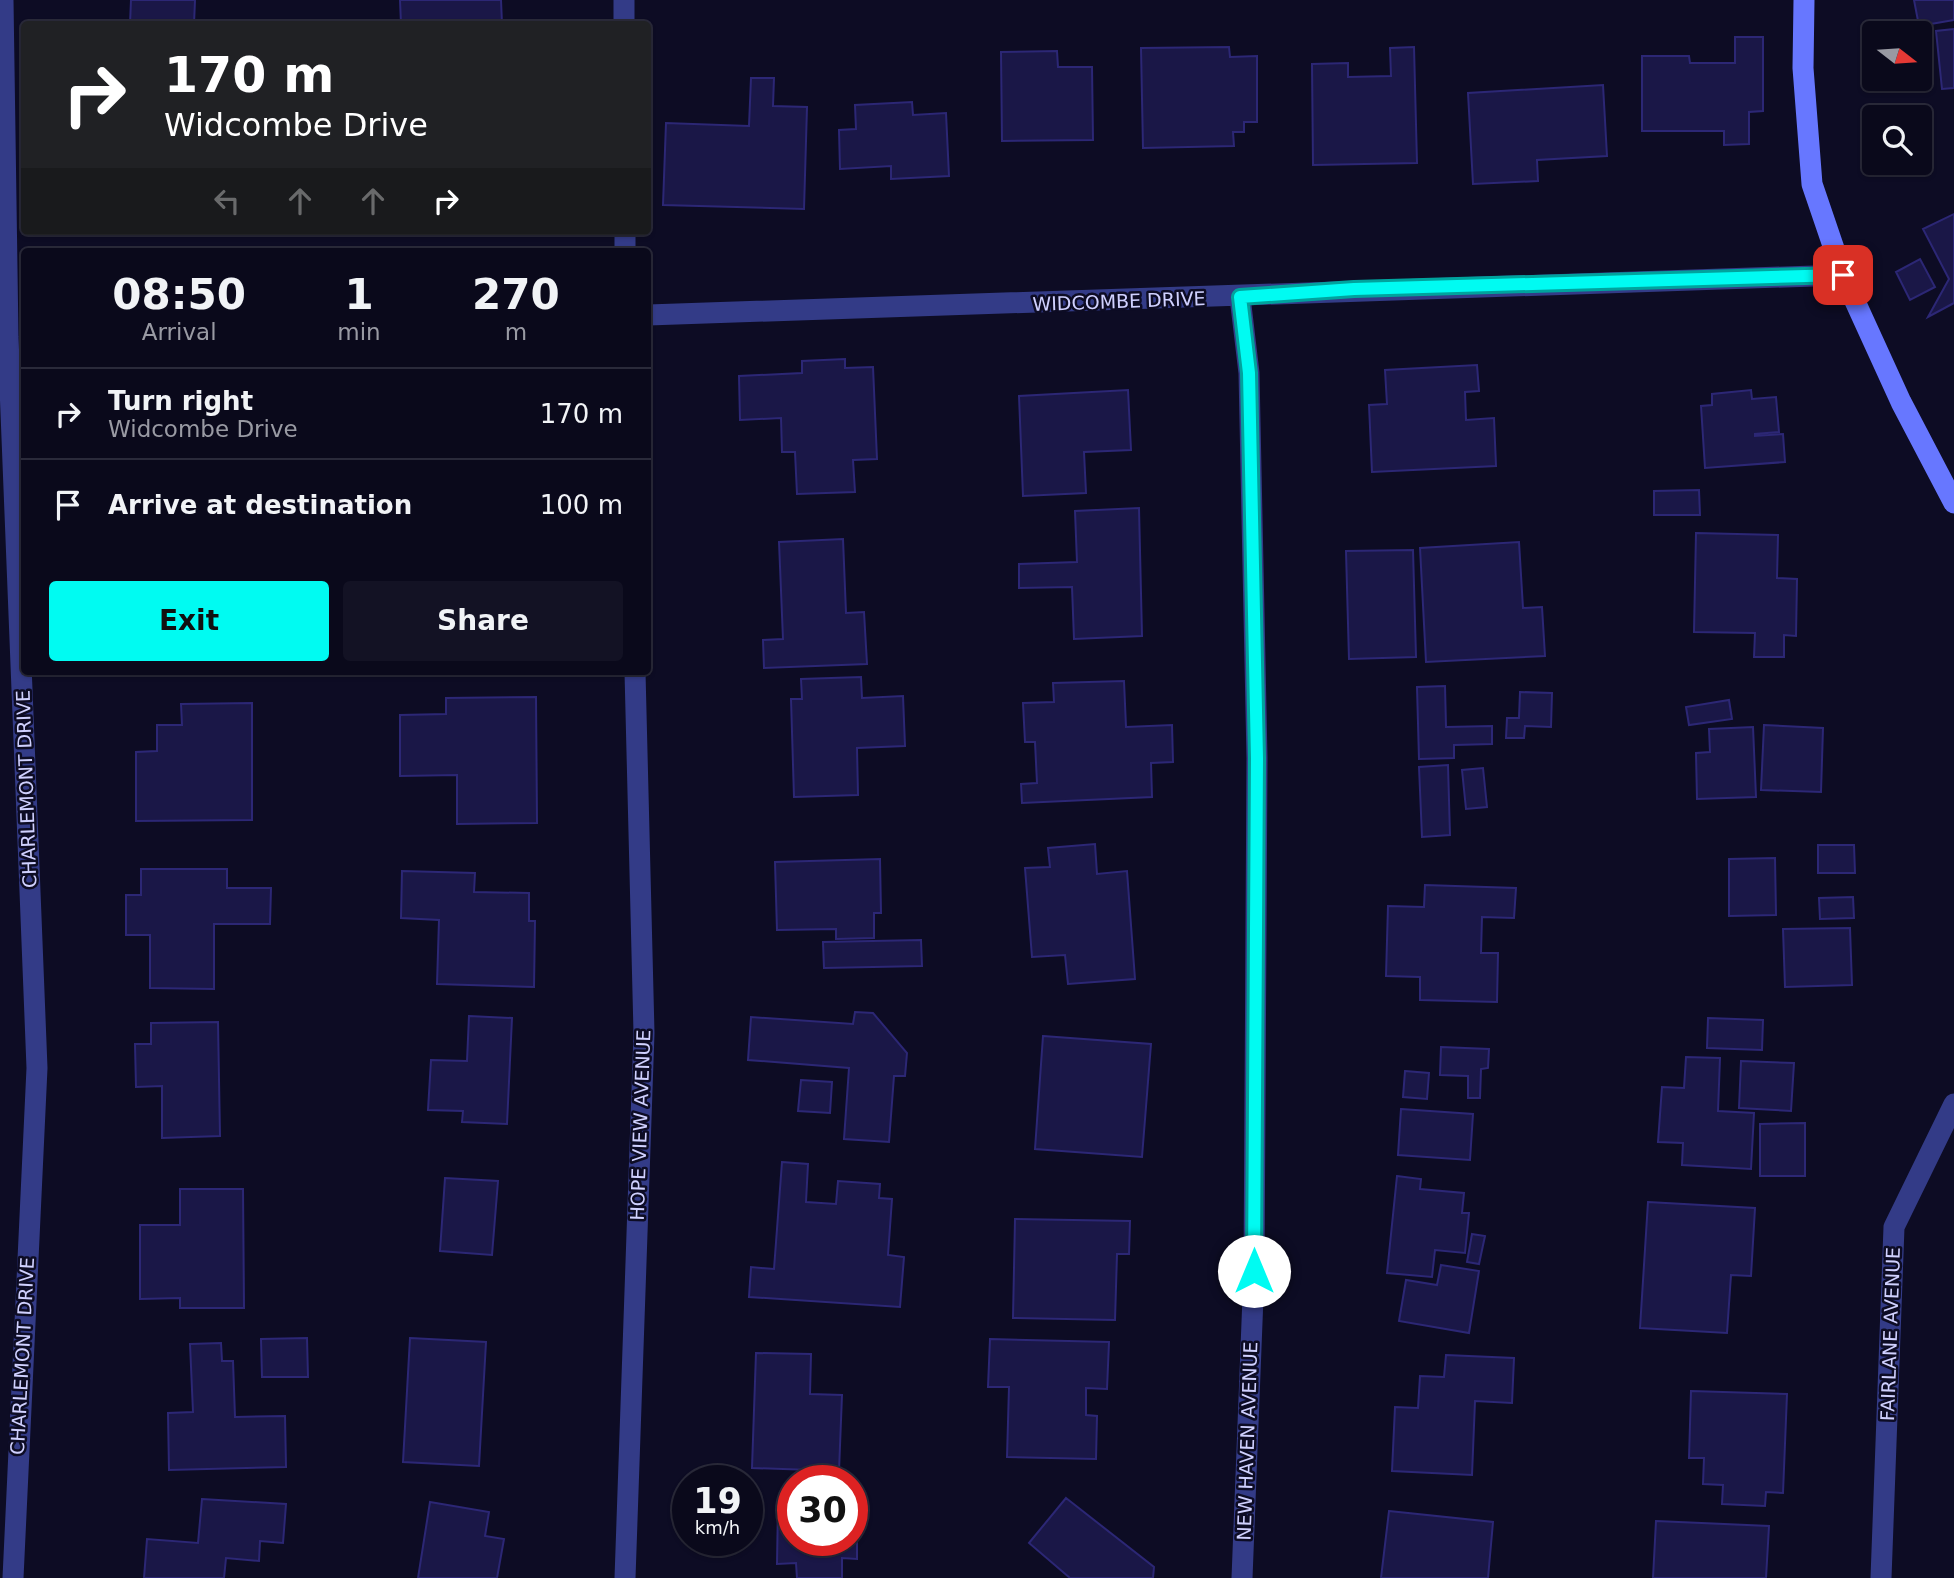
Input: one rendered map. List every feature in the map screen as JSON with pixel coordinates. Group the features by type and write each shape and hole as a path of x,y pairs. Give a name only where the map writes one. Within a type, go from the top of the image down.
{"street":[{"name":"CHARLEMONT DRIVE","path":"3,0 21,510"},
{"path":"624,0 624,21"},
{"path":"1804,0 1803,68 1812,184 1843,275 1901,402 1954,503"},
{"name":"WIDCOMBE DRIVE","path":"651,315 1843,275"},
{"name":"NEW HAVEN AVENUE","path":"1240,297 1249,373 1257,758 1254,1271 1242,1578"},
{"name":"CHARLEMONT DRIVE","path":"12,1578 37,1068 26,675"},
{"name":"HOPE VIEW AVENUE","path":"625,1578 644,1033 635,675"},
{"name":"FAIRLANE AVENUE","path":"1881,1578 1894,1227 1954,1104"}],"building":[{"path":"131,0 195,0 194,21 130,21"},
{"path":"400,0 501,0 502,21 401,21"},
{"path":"1914,0 1954,0 1954,20 1932,24 1932,21 1918,21"},
{"path":"1954,29 1954,88 1942,89 1936,31"},
{"path":"1735,37 1763,37 1763,111 1749,112 1749,144 1724,145 1724,131 1642,131 1642,56 1689,56 1690,63 1735,63"},
{"path":"1229,47 1230,57 1257,56 1257,122 1244,122 1244,132 1233,132 1234,146 1143,148 1141,48"},
{"path":"1414,47 1417,163 1313,165 1312,64 1348,63 1348,77 1391,76 1390,48"},
{"path":"1057,51 1058,67 1092,67 1093,140 1002,141 1001,52"},
{"path":"751,78 774,78 773,106 807,107 804,209 663,205 666,123 749,126"},
{"path":"1603,85 1607,156 1537,160 1538,181 1473,184 1468,93"},
{"path":"912,102 913,115 946,113 949,176 891,179 891,166 840,169 839,130 856,129 855,105"},
{"path":"1954,214 1954,303 1928,317 1949,279 1923,229"},
{"path":"1920,259 1935,287 1910,300 1896,272"},
{"path":"845,359 845,368 873,367 877,459 853,460 855,492 797,494 795,452 782,452 781,418 740,420 739,376 802,373 802,361"},
{"path":"1477,365 1479,391 1465,392 1466,420 1494,418 1496,466 1372,472 1369,405 1387,404 1385,370"},
{"path":"1128,390 1131,450 1084,452 1086,493 1023,496 1019,396"},
{"path":"1751,390 1752,399 1776,397 1779,432 1755,436 1783,434 1785,462 1705,468 1701,406 1712,405 1712,394"},
{"path":"1699,490 1700,515 1654,515 1654,491"},
{"path":"1139,508 1142,636 1074,639 1072,587 1019,588 1019,564 1077,562 1075,511"},
{"path":"1696,533 1778,535 1777,578 1797,579 1796,636 1784,635 1784,657 1754,657 1755,633 1694,632"},
{"path":"843,539 846,613 864,612 867,664 764,668 763,640 783,639 779,542"},
{"path":"1519,542 1523,608 1542,607 1545,656 1426,662 1420,548"},
{"path":"1413,550 1416,657 1349,659 1346,551"},
{"path":"861,677 862,698 903,696 905,746 857,748 858,795 794,797 791,699 802,699 801,679"},
{"path":"1124,681 1126,727 1172,725 1173,762 1151,763 1152,797 1022,803 1021,784 1037,783 1035,742 1025,742 1023,703 1054,702 1053,683"},
{"path":"1445,686 1446,727 1492,726 1492,744 1454,745 1454,758 1419,759 1417,687"},
{"path":"1520,692 1552,693 1551,727 1525,726 1524,738 1506,738 1507,718 1519,718"},
{"path":"536,697 537,823 457,824 457,775 400,776 400,715 446,714 446,698"},
{"path":"1729,700 1732,719 1689,725 1686,707"},
{"path":"252,703 252,820 136,821 136,752 157,751 157,725 182,725 181,704"},
{"path":"1764,725 1823,728 1821,792 1761,790"},
{"path":"1753,727 1756,797 1697,799 1696,753 1710,752 1709,729"},
{"path":"1448,765 1450,835 1422,837 1419,767"},
{"path":"1483,768 1487,807 1466,809 1462,770"},
{"path":"1095,844 1097,874 1127,871 1135,979 1068,984 1065,955 1032,957 1025,868 1050,867 1048,848"},
{"path":"1818,845 1854,845 1855,873 1818,873"},
{"path":"1775,858 1776,915 1729,916 1729,859"},
{"path":"880,859 881,913 874,913 874,938 836,939 836,929 777,930 775,862"},
{"path":"141,869 227,869 227,888 271,888 270,924 214,924 214,989 150,988 150,935 126,935 126,895 141,895"},
{"path":"402,871 475,873 474,892 529,893 529,921 535,921 534,987 437,984 439,920 401,918"},
{"path":"1425,885 1516,888 1514,918 1482,917 1481,953 1498,953 1497,1002 1420,1000 1420,977 1386,976 1388,906 1424,907"},
{"path":"1853,897 1854,918 1820,919 1819,898"},
{"path":"1850,928 1852,985 1785,987 1783,929"},
{"path":"921,940 922,966 824,968 823,942"},
{"path":"855,1012 873,1013 907,1053 905,1076 894,1076 889,1142 844,1139 849,1068 748,1060 751,1017 853,1024"},
{"path":"469,1016 512,1018 507,1124 462,1122 463,1111 428,1110 431,1060 467,1061"},
{"path":"1708,1018 1763,1020 1762,1050 1707,1048"},
{"path":"218,1022 220,1136 162,1138 162,1086 136,1087 135,1044 151,1044 151,1023"},
{"path":"1043,1036 1151,1044 1142,1157 1035,1149"},
{"path":"1441,1047 1489,1049 1488,1068 1481,1069 1480,1098 1468,1098 1468,1076 1440,1075"},
{"path":"1686,1057 1720,1058 1718,1111 1754,1113 1751,1169 1682,1165 1683,1143 1658,1142 1662,1087 1684,1088"},
{"path":"1741,1061 1794,1063 1791,1111 1739,1108"},
{"path":"1405,1071 1429,1073 1427,1099 1403,1097"},
{"path":"801,1080 832,1082 830,1113 798,1111"},
{"path":"1401,1109 1473,1114 1470,1160 1398,1155"},
{"path":"1805,1123 1805,1176 1760,1176 1760,1124"},
{"path":"782,1162 808,1164 806,1202 836,1204 838,1181 880,1184 879,1198 892,1199 888,1255 904,1257 900,1307 749,1297 751,1267 774,1269"},
{"path":"1397,1176 1421,1179 1420,1189 1464,1193 1462,1213 1469,1213 1465,1253 1435,1250 1432,1277 1387,1273"},
{"path":"445,1178 498,1181 492,1255 440,1251"},
{"path":"180,1189 243,1189 244,1308 180,1308 180,1298 140,1299 140,1225 180,1225"},
{"path":"1648,1202 1755,1208 1751,1276 1731,1275 1727,1333 1640,1328"},
{"path":"1015,1219 1130,1221 1129,1254 1117,1254 1115,1320 1013,1318"},
{"path":"1472,1234 1485,1236 1479,1264 1467,1262"},
{"path":"1441,1265 1479,1271 1469,1333 1399,1321 1406,1280 1437,1285"},
{"path":"307,1338 308,1377 262,1377 261,1339"},
{"path":"410,1338 486,1342 479,1466 403,1462"},
{"path":"990,1339 1109,1342 1107,1389 1086,1388 1086,1415 1097,1416 1096,1459 1007,1457 1009,1387 988,1387"},
{"path":"221,1343 222,1361 233,1361 235,1417 285,1416 286,1467 169,1470 168,1413 193,1412 190,1344"},
{"path":"756,1353 811,1354 810,1394 842,1395 839,1465 777,1465 777,1469 752,1465"},
{"path":"1446,1355 1514,1358 1512,1403 1475,1401 1472,1475 1392,1471 1395,1407 1418,1408 1420,1376 1444,1377"},
{"path":"1691,1391 1787,1394 1783,1493 1766,1492 1765,1506 1722,1504 1723,1485 1703,1484 1704,1458 1689,1458"},
{"path":"1066,1498 1154,1567 1153,1578 1070,1578 1029,1543"},
{"path":"202,1499 286,1504 283,1543 260,1541 259,1561 226,1558 224,1578 144,1578 147,1539 198,1543"},
{"path":"430,1502 489,1512 485,1536 504,1539 497,1578 418,1578"},
{"path":"1389,1511 1493,1522 1488,1578 1381,1578"},
{"path":"1656,1521 1769,1526 1766,1578 1653,1578"},
{"path":"777,1556 857,1556 857,1559 842,1558 842,1578 797,1578 796,1563 777,1564"}],"route":[{"path":"1254,1271 1257,758 1249,373 1240,297 1354,289 1843,275"}]}
